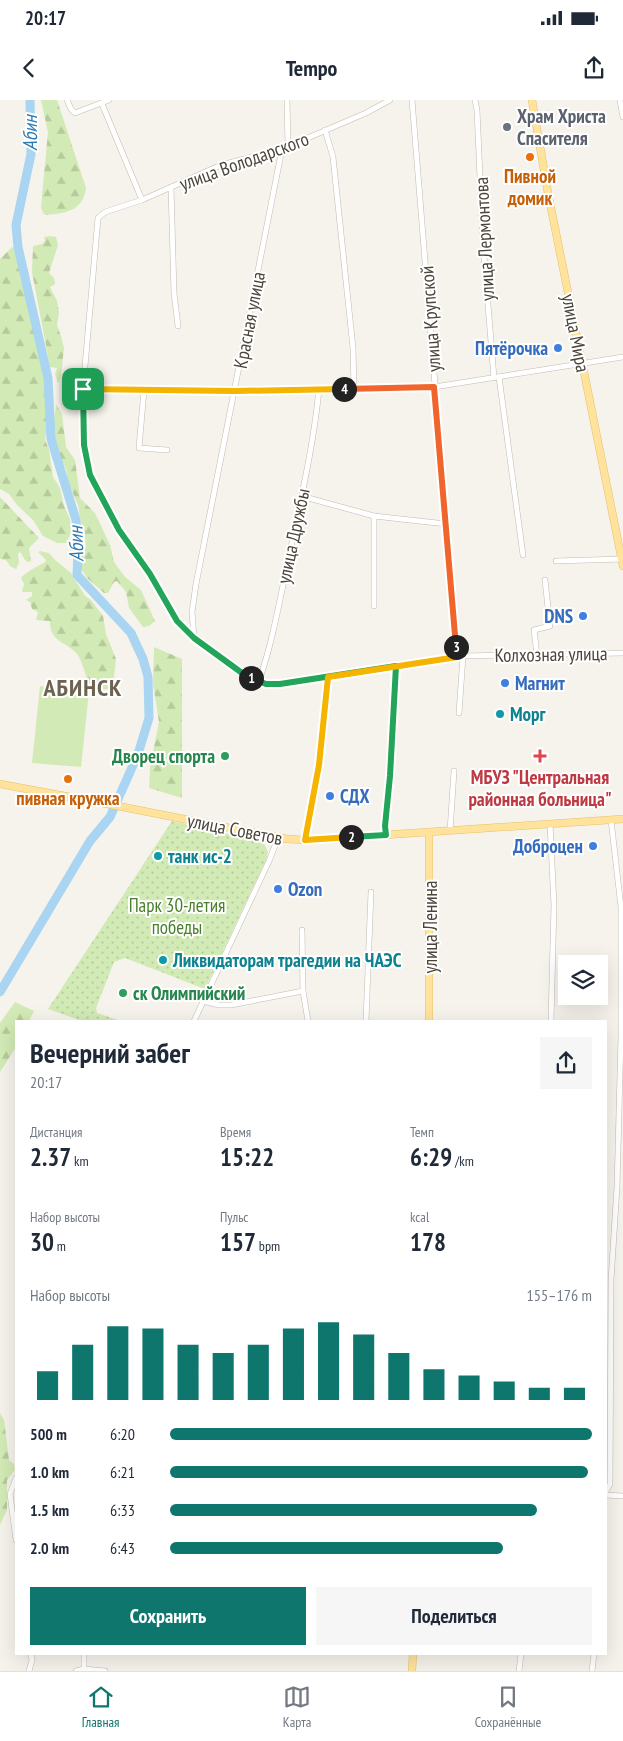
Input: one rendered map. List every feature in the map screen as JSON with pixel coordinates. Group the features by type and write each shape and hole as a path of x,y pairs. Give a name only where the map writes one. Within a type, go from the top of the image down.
{"main road":[{"name":"улица Мира","path":"532,100 548,193 622,562"},
{"name":"улица Советов","path":"0,784 278,838 305,840 623,819"},
{"name":"улица Ленина","path":"429,832 429,1020"},
{"path":"412,1671 413,1655"}],"street":[{"path":"67,100 71,109 75,112 109,100"},
{"name":"Красная улица","path":"194,638 192,612 196,584 285,147 288,100"},
{"name":"улица Володарского","path":"98,218 109,210 142,200 221,165 285,147 366,113 390,100"},
{"name":"улица Крупской","path":"412,100 457,657"},
{"name":"улица Лермонтова","path":"475,100 483,244 496,377 523,555"},
{"path":"620,100 623,117"},
{"path":"102,104 142,200"},
{"path":"325,130 333,157 353,348 354,388"},
{"path":"172,187 174,293 178,326"},
{"name":"Колхозная улица","path":"98,218 83,389 84,445 90,475 119,530 150,574 177,621 194,638 242,673 266,684 280,684 463,656 623,653"},
{"path":"83,389 235,391 434,387 623,357"},
{"name":"улица Дружбы","path":"259,681 267,659 316,423 319,389"},
{"path":"144,390 139,448 167,450"},
{"path":"301,496 374,516 446,524"},
{"path":"374,516 374,606"},
{"path":"556,561 622,562"},
{"path":"537,655 534,630 550,626 545,580"},
{"path":"459,713 463,656"},
{"path":"386,835 385,826 390,776 396,666"},
{"path":"305,840 319,765 328,677"},
{"path":"450,831 454,771"},
{"path":"607,1489 610,1484 609,1280 617,1187 621,1036 621,907 611,820"},
{"path":"550,824 554,905 551,1020"},
{"path":"194,1020 278,838"},
{"path":"366,1020 371,892"},
{"path":"302,930 304,990 308,1020"},
{"path":"203,1000 219,1005 231,1005 304,990"},
{"path":"15,1481 10,1494 15,1532"},
{"path":"607,1495 623,1496"},
{"path":"29,1671 31,1655"},
{"path":"84,1655 84,1669"},
{"path":"519,1671 521,1655"},
{"path":"592,1671 594,1655"},
{"path":"76,1671 84,1669 105,1671"}],"green space":[{"path":"41,100 57,100 86,188 81,202 77,206 67,212 46,215 41,207 48,132"},
{"path":"44,237 56,237 58,245 49,273 54,278 55,284 50,287 57,301 59,312 57,325 64,348 61,376 58,383 55,374 57,368 50,367 32,272 33,246 42,244 45,241"},
{"path":"12,247 16,249 20,277 27,298 44,377 49,412 45,440 49,449 53,477 60,488 64,506 70,519 71,532 67,543 57,543 43,536 33,520 18,506 9,494 0,489 0,259"},
{"path":"56,404 62,414 66,447 75,460 80,498 95,513 110,545 114,562 125,577 141,590 155,621 149,626 143,627 129,608 126,592 117,581 114,582 108,593 104,593 87,578 81,569 80,558 86,547 85,536 78,505 68,482 66,469 57,451 53,428"},
{"path":"0,497 39,538 29,548 31,561 25,560 20,552 18,554 19,563 16,569 10,566 6,560 0,559"},
{"path":"38,552 49,553 71,573 85,596 91,600 103,616 106,634 116,659 114,677 117,690 99,689 90,686 77,653 53,635 50,621 36,620 38,612 32,609 30,602 26,600 32,596 32,592 22,591 24,584 21,578 45,562 46,560"},
{"path":"154,647 182,659 182,798 149,788 150,767 159,722 153,684"},
{"path":"40,686 89,691 81,767 32,763"},
{"name":"Парк 30-летия победы","path":"172,821 263,842 268,852 266,860 205,989 125,958 114,962 96,1008 97,1013 118,1020 79,1020 48,1009"},
{"path":"15,1002 34,1011 30,1020 15,1020 15,1049 0,1072 0,1023"},
{"path":"0,1413 4,1420 9,1460 14,1464 15,1470 7,1480 7,1510 0,1525"}],"waterway":[{"name":"Абин","path":"0,992 90,841 110,817 138,754 149,718 148,677 143,659 131,633 77,575 76,520 51,439 48,378 18,247 16,225 31,154 30,100"}],"place":[{"name":"Храм Христа Спасителя","path":"507,127"},
{"name":"Пивной домик","path":"530,157"},
{"name":"Пятёрочка","path":"558,348"},
{"name":"DNS","path":"583,616"},
{"name":"Магнит","path":"505,683"},
{"name":"Морг","path":"500,714"},
{"name":"Дворец спорта","path":"225,756"},
{"name":"МБУЗ \"Центральная районная больница\"","path":"540,756"},
{"name":"пивная кружка","path":"68,779"},
{"name":"СДХ","path":"330,796"},
{"name":"Доброцен","path":"593,846"},
{"name":"танк ис-2","path":"158,856"},
{"name":"Ozon","path":"278,889"},
{"name":"Ликвидаторам трагедии на ЧАЭС","path":"163,960"},
{"name":"ск Олимпийский","path":"123,993"}],"district":[{"name":"АБИНСК","path":"83,688"}],"route":[{"path":"83,389 84,445 90,475 119,530 150,574 177,621 194,638 242,673 266,684 308,681 328,677 396,666 390,776 385,826 386,835 305,840 319,765 328,677 396,666 457,657 434,387 235,391 83,389"}]}
